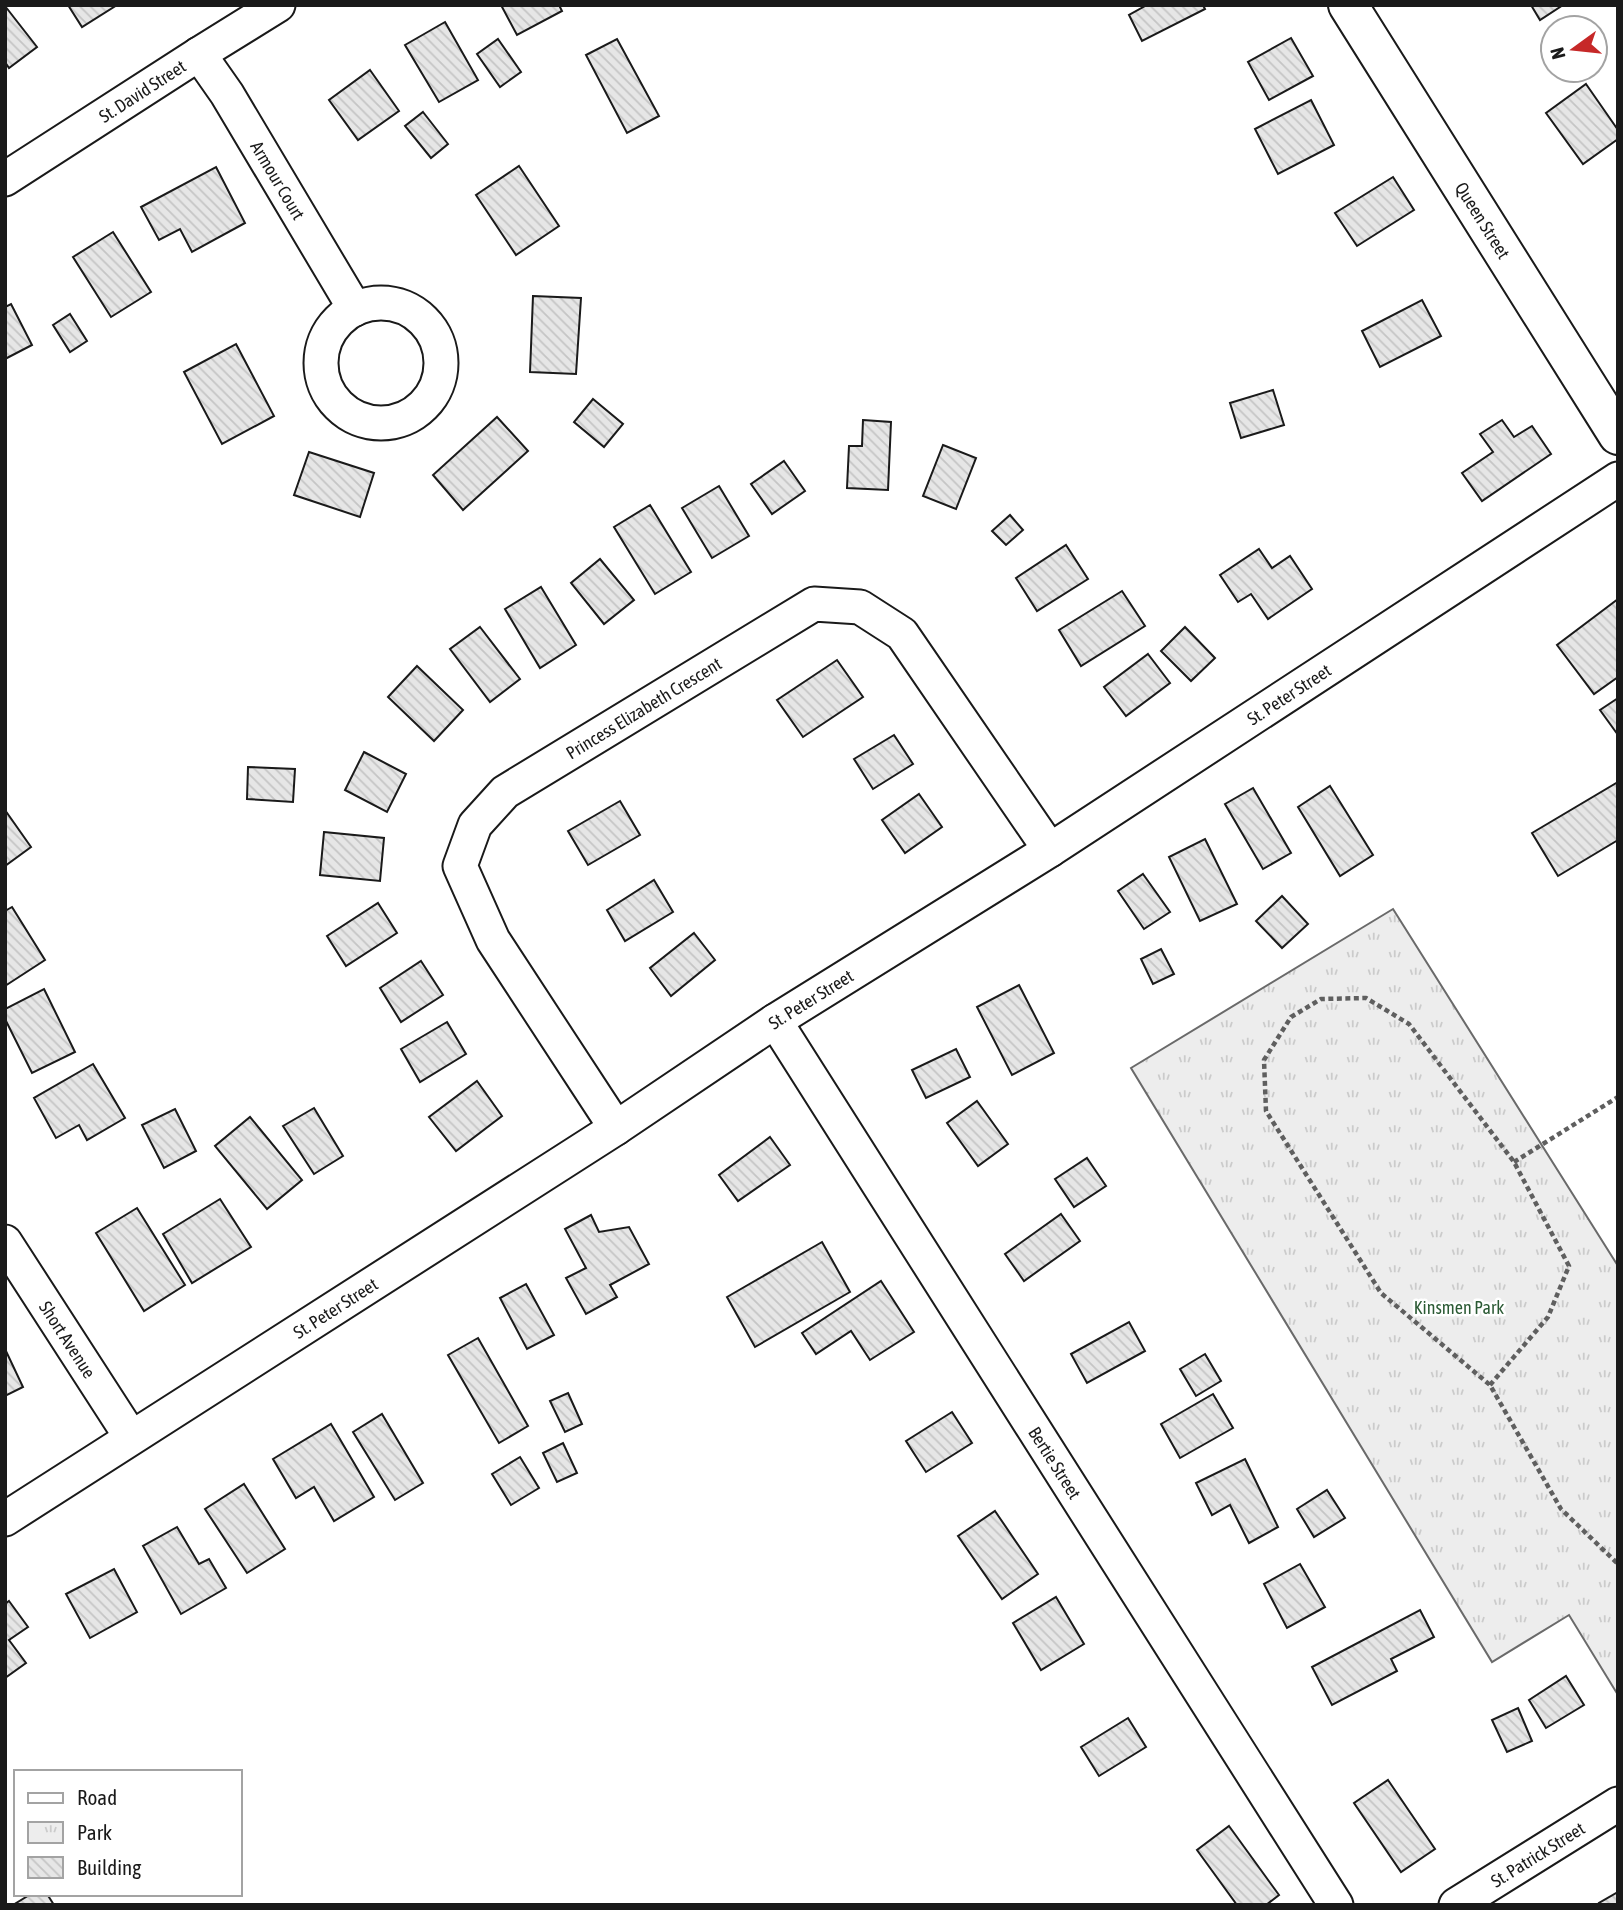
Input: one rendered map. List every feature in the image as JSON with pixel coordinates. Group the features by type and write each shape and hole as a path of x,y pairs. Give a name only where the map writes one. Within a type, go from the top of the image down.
{"main road":[{"name":"Queen Street","path":"1348,5 1618,435"}],"street":[{"name":"St. David Street","path":"5,178 278,5"},
{"name":"Armour Court","path":"199,54 227,94 355,309"},
{"name":"St. Peter Street","path":"5,1518 616,1128 775,1021 1050,850 1618,479"},
{"name":"Princess Elizabeth Crescent","path":"616,1128 493,940 460,866 475,825 505,792 814,604 860,607 902,634 1050,850"},
{"name":"Bertie Street","path":"775,1021 1336,1905"},
{"name":"Short Avenue","path":"5,1242 131,1437"},
{"name":"St. Patrick Street","path":"1456,1905 1618,1804"}],"path":[{"path":"1490,1385 1548,1317 1569,1266 1514,1162 1409,1024 1366,998 1321,999 1291,1017 1264,1060 1266,1111 1381,1293 1490,1385 1561,1509 1618,1564"},
{"path":"1514,1162 1618,1097"}],"green space":[{"name":"Kinsmen Park","path":"1393,909 1618,1266 1618,1695 1569,1615 1492,1662 1131,1068"}],"building":[{"path":"68,5 117,5 82,27"},
{"path":"501,5 559,5 562,11 517,35"},
{"path":"1147,5 1203,5 1205,9 1142,41 1129,15"},
{"path":"1531,5 1563,5 1549,14 1539,14 1539,18"},
{"path":"5,6 37,47 9,68 5,62"},
{"path":"445,22 478,80 439,102 405,45"},
{"path":"1291,38 1313,76 1269,100 1248,62"},
{"path":"498,39 521,72 500,87 477,54"},
{"path":"617,39 659,116 627,133 586,55"},
{"path":"370,70 399,111 358,140 329,100"},
{"path":"1586,84 1618,130 1618,139 1583,164 1546,113"},
{"path":"1311,100 1334,145 1278,174 1255,129"},
{"path":"423,112 448,144 431,158 405,126"},
{"path":"519,166 559,226 516,255 476,195"},
{"path":"216,167 245,223 192,252 180,229 159,240 141,207"},
{"path":"1393,177 1414,210 1357,246 1335,213"},
{"path":"113,232 151,292 111,317 73,257"},
{"path":"533,296 581,298 576,374 530,372"},
{"path":"1422,300 1441,336 1380,367 1362,331"},
{"path":"11,304 32,345 5,359 5,307"},
{"path":"70,314 87,341 70,352 53,325"},
{"path":"236,344 274,416 222,444 184,372"},
{"path":"1273,390 1284,425 1241,438 1230,403"},
{"path":"593,399 623,424 604,447 574,422"},
{"path":"497,417 528,451 463,510 433,475"},
{"path":"863,420 891,422 888,490 847,488 849,446 862,446"},
{"path":"1502,420 1514,437 1532,426 1551,454 1482,501 1462,473 1493,452 1480,434"},
{"path":"943,445 976,458 956,509 923,496"},
{"path":"309,452 374,473 360,517 294,495"},
{"path":"784,461 805,491 772,514 751,484"},
{"path":"719,486 749,536 712,558 682,508"},
{"path":"650,505 691,572 655,594 614,527"},
{"path":"1010,515 1023,530 1006,545 992,531"},
{"path":"1066,545 1088,579 1037,611 1016,578"},
{"path":"1259,549 1272,568 1290,556 1312,589 1268,619 1251,594 1238,602 1220,575"},
{"path":"600,559 634,600 604,624 571,583"},
{"path":"541,587 576,645 540,668 505,609"},
{"path":"1122,591 1145,626 1081,666 1059,630"},
{"path":"1618,599 1618,677 1594,694 1557,645"},
{"path":"480,627 520,679 490,702 450,649"},
{"path":"1185,627 1215,658 1191,681 1161,651"},
{"path":"1148,654 1170,683 1126,716 1104,687"},
{"path":"837,660 863,697 803,737 777,700"},
{"path":"417,666 463,710 434,741 388,697"},
{"path":"1618,698 1618,735 1600,710"},
{"path":"894,735 913,764 873,789 854,759"},
{"path":"364,752 406,774 387,812 345,790"},
{"path":"248,767 295,769 293,802 247,799"},
{"path":"1618,782 1618,840 1558,876 1532,833"},
{"path":"1330,786 1373,855 1340,876 1298,807"},
{"path":"1253,788 1291,853 1263,869 1225,804"},
{"path":"919,794 942,827 905,853 882,820"},
{"path":"620,801 640,835 588,865 568,831"},
{"path":"5,810 31,847 5,866"},
{"path":"324,832 384,838 380,881 320,875"},
{"path":"1205,839 1237,904 1200,921 1169,857"},
{"path":"1143,874 1170,912 1144,929 1118,891"},
{"path":"654,880 673,912 625,941 607,910"},
{"path":"1282,896 1308,924 1282,948 1256,921"},
{"path":"378,903 397,933 346,966 327,936"},
{"path":"12,907 45,960 5,986 5,911"},
{"path":"694,933 715,960 671,996 650,968"},
{"path":"1161,949 1174,974 1153,984 1141,959"},
{"path":"421,961 443,995 401,1022 380,988"},
{"path":"1019,985 1054,1053 1012,1075 977,1007"},
{"path":"44,989 75,1052 32,1073 5,1019 5,1009"},
{"path":"447,1022 466,1054 420,1082 401,1049"},
{"path":"956,1049 970,1077 926,1098 912,1070"},
{"path":"93,1064 125,1118 87,1140 79,1125 56,1138 34,1098"},
{"path":"477,1081 502,1116 456,1151 429,1117"},
{"path":"977,1101 1008,1144 978,1166 947,1123"},
{"path":"314,1108 343,1156 314,1174 283,1126"},
{"path":"175,1109 196,1151 164,1168 142,1125"},
{"path":"250,1117 302,1180 267,1209 215,1146"},
{"path":"770,1137 790,1165 738,1201 719,1175"},
{"path":"1087,1158 1106,1186 1074,1207 1055,1179"},
{"path":"220,1199 251,1247 192,1283 163,1234"},
{"path":"137,1208 185,1285 144,1311 96,1233"},
{"path":"1061,1214 1080,1241 1024,1281 1005,1254"},
{"path":"591,1215 599,1232 629,1227 649,1264 610,1285 617,1297 586,1314 566,1278 586,1268 565,1229"},
{"path":"822,1242 850,1292 755,1347 727,1297"},
{"path":"881,1281 914,1332 870,1360 851,1331 816,1354 802,1333"},
{"path":"526,1284 554,1335 527,1349 500,1298"},
{"path":"1129,1322 1145,1351 1087,1383 1071,1354"},
{"path":"478,1338 528,1426 499,1443 448,1355"},
{"path":"5,1349 23,1387 5,1396"},
{"path":"1205,1354 1221,1381 1196,1396 1180,1369"},
{"path":"568,1393 582,1424 565,1432 550,1401"},
{"path":"1213,1394 1233,1428 1180,1458 1161,1424"},
{"path":"952,1412 972,1443 926,1472 906,1441"},
{"path":"382,1414 423,1483 395,1500 353,1432"},
{"path":"331,1424 374,1497 334,1521 314,1487 296,1498 273,1459"},
{"path":"563,1443 577,1473 557,1482 543,1453"},
{"path":"520,1457 539,1488 511,1505 492,1474"},
{"path":"1245,1459 1278,1527 1249,1543 1230,1505 1212,1515 1196,1483"},
{"path":"244,1484 285,1549 247,1573 205,1509"},
{"path":"1327,1490 1345,1518 1314,1537 1297,1509"},
{"path":"995,1511 1038,1574 1002,1599 958,1536"},
{"path":"177,1527 199,1564 209,1559 226,1588 181,1614 143,1546"},
{"path":"1300,1564 1325,1607 1287,1628 1264,1584"},
{"path":"114,1569 137,1612 90,1638 66,1594"},
{"path":"1056,1597 1084,1644 1041,1670 1013,1623"},
{"path":"9,1601 28,1627 9,1640 26,1663 5,1678 5,1604"},
{"path":"1420,1610 1434,1637 1391,1659 1397,1671 1332,1705 1312,1667"},
{"path":"1566,1676 1584,1705 1546,1728 1529,1700"},
{"path":"1518,1708 1532,1741 1507,1752 1492,1720"},
{"path":"1128,1718 1146,1747 1099,1776 1081,1747"},
{"path":"1388,1780 1435,1849 1401,1872 1354,1803"},
{"path":"1229,1826 1279,1895 1266,1905 1237,1905 1197,1850"},
{"path":"1618,1892 1618,1905 1600,1905 1599,1903"},
{"path":"28,1896 48,1896 54,1905 13,1905"}]}
